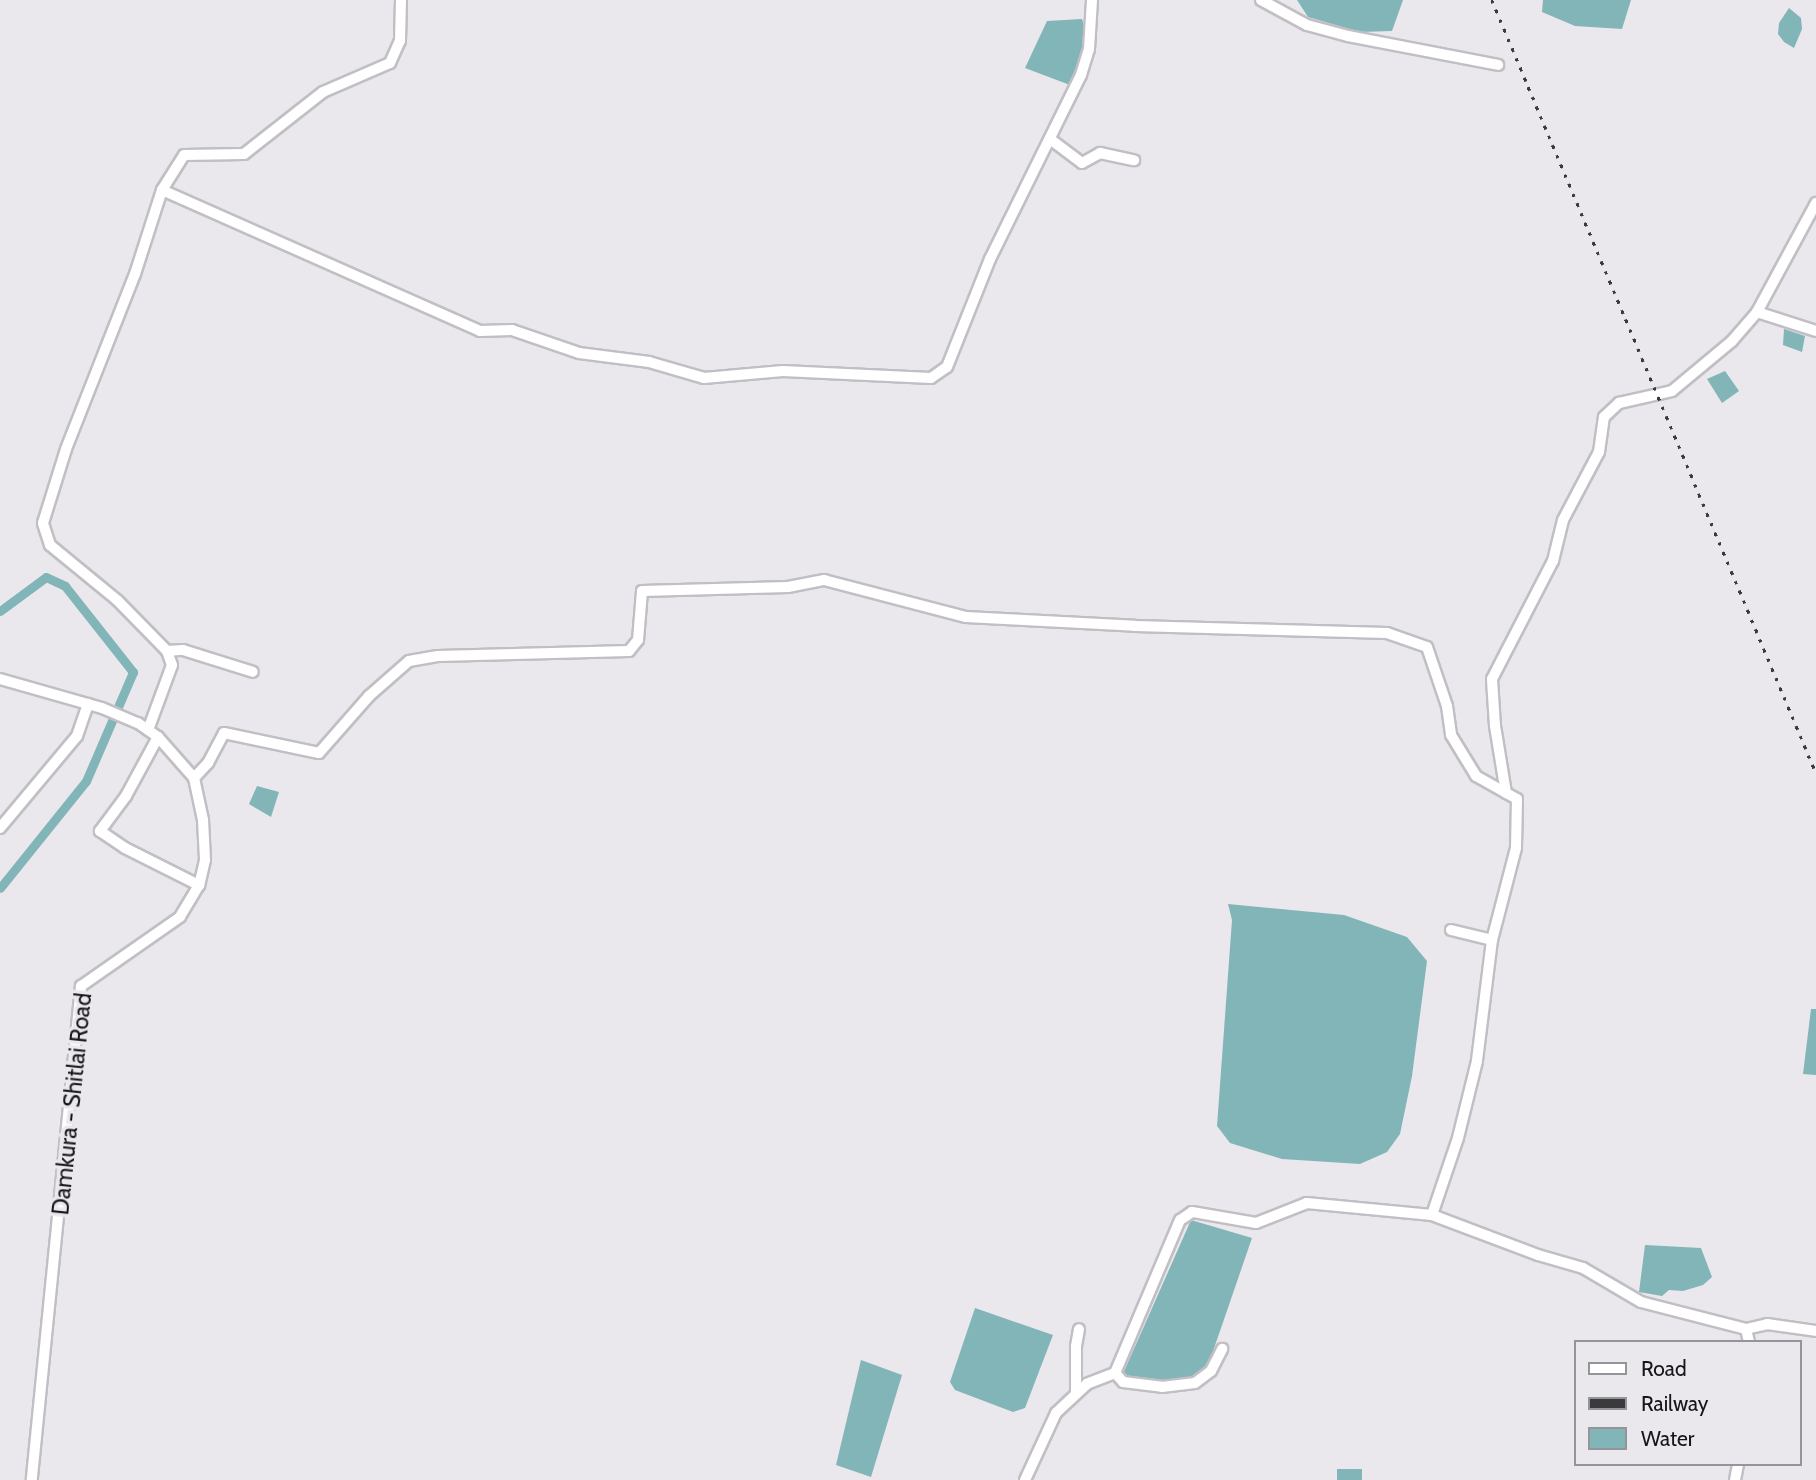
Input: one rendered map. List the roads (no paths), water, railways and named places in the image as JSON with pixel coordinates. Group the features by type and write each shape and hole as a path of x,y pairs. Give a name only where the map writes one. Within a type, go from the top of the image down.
{"street":[{"path":"148,730 172,665 167,651 117,600 50,545 43,523 66,449 135,274 162,190 184,155 244,154 323,92 390,63 401,41 401,0"},
{"path":"162,190 480,331 512,330 579,353 649,362 704,378 783,372 931,378 947,367 990,259 1081,75 1089,50 1092,0"},
{"path":"1261,0 1307,25 1348,36 1498,65"},
{"path":"1050,139 1082,163 1100,153 1134,160"},
{"path":"1506,793 1495,726 1492,679 1553,561 1563,520 1599,452 1607,411 1619,403 1672,391 1732,341 1757,312 1816,203"},
{"path":"1757,312 1816,331"},
{"path":"194,778 208,762 224,733 318,753 369,696 409,661 438,656 629,651 638,640 642,591 788,587 824,580 966,617 1135,626 1387,632 1427,647 1447,706 1451,735 1476,776 1517,799 1516,848 1492,940 1476,1061 1458,1138 1432,1214"},
{"path":"167,651 183,650 253,672"},
{"name":"Damkura - Shitlai Road","path":"0,679 102,708 138,723 158,737 194,778 203,820 205,860 199,885 180,917 81,986 32,1480"},
{"path":"0,828 78,736 88,704"},
{"path":"158,737 126,796 115,813 110,814 100,831 125,848 199,885"},
{"path":"1451,930 1492,940"},
{"path":"1026,1480 1056,1413 1087,1384 1115,1373 1180,1220 1192,1212 1256,1223 1307,1203 1432,1214 1538,1255 1583,1268 1641,1302 1746,1329 1768,1324 1816,1331"},
{"path":"1076,1392 1076,1346 1079,1328"},
{"path":"1746,1329 1749,1340"},
{"path":"1115,1373 1123,1382 1162,1387 1195,1383 1211,1371 1222,1349"}],"water":[{"path":"1297,0 1403,0 1392,31 1360,32 1308,17"},
{"path":"1543,0 1631,0 1622,29 1575,26 1542,12"},
{"path":"1789,8 1801,18 1802,29 1794,48 1778,34 1779,23"},
{"path":"1082,19 1087,36 1082,62 1070,85 1025,68 1047,21"},
{"path":"1784,329 1805,336 1802,352 1783,345"},
{"path":"1725,371 1739,391 1722,403 1707,379"},
{"path":"257,786 279,792 271,817 249,804"},
{"path":"1228,904 1344,915 1407,937 1427,961 1412,1076 1400,1134 1387,1152 1360,1164 1282,1159 1230,1143 1217,1126 1232,920"},
{"path":"1811,1009 1816,1009 1816,1075 1803,1074"},
{"path":"1191,1220 1252,1238 1209,1363 1199,1376 1183,1380 1157,1382 1122,1376"},
{"path":"1645,1245 1701,1248 1712,1277 1703,1285 1683,1291 1669,1290 1662,1296 1639,1292"},
{"path":"975,1308 1053,1335 1025,1408 1013,1412 955,1390 950,1382"},
{"path":"861,1360 902,1375 871,1477 836,1465"},
{"path":"1337,1469 1362,1469 1362,1480 1337,1480"}],"waterway":[{"path":"0,611 46,577 65,586 133,672 86,781 0,888"}],"railway":[{"path":"1492,0 1816,773"}]}
